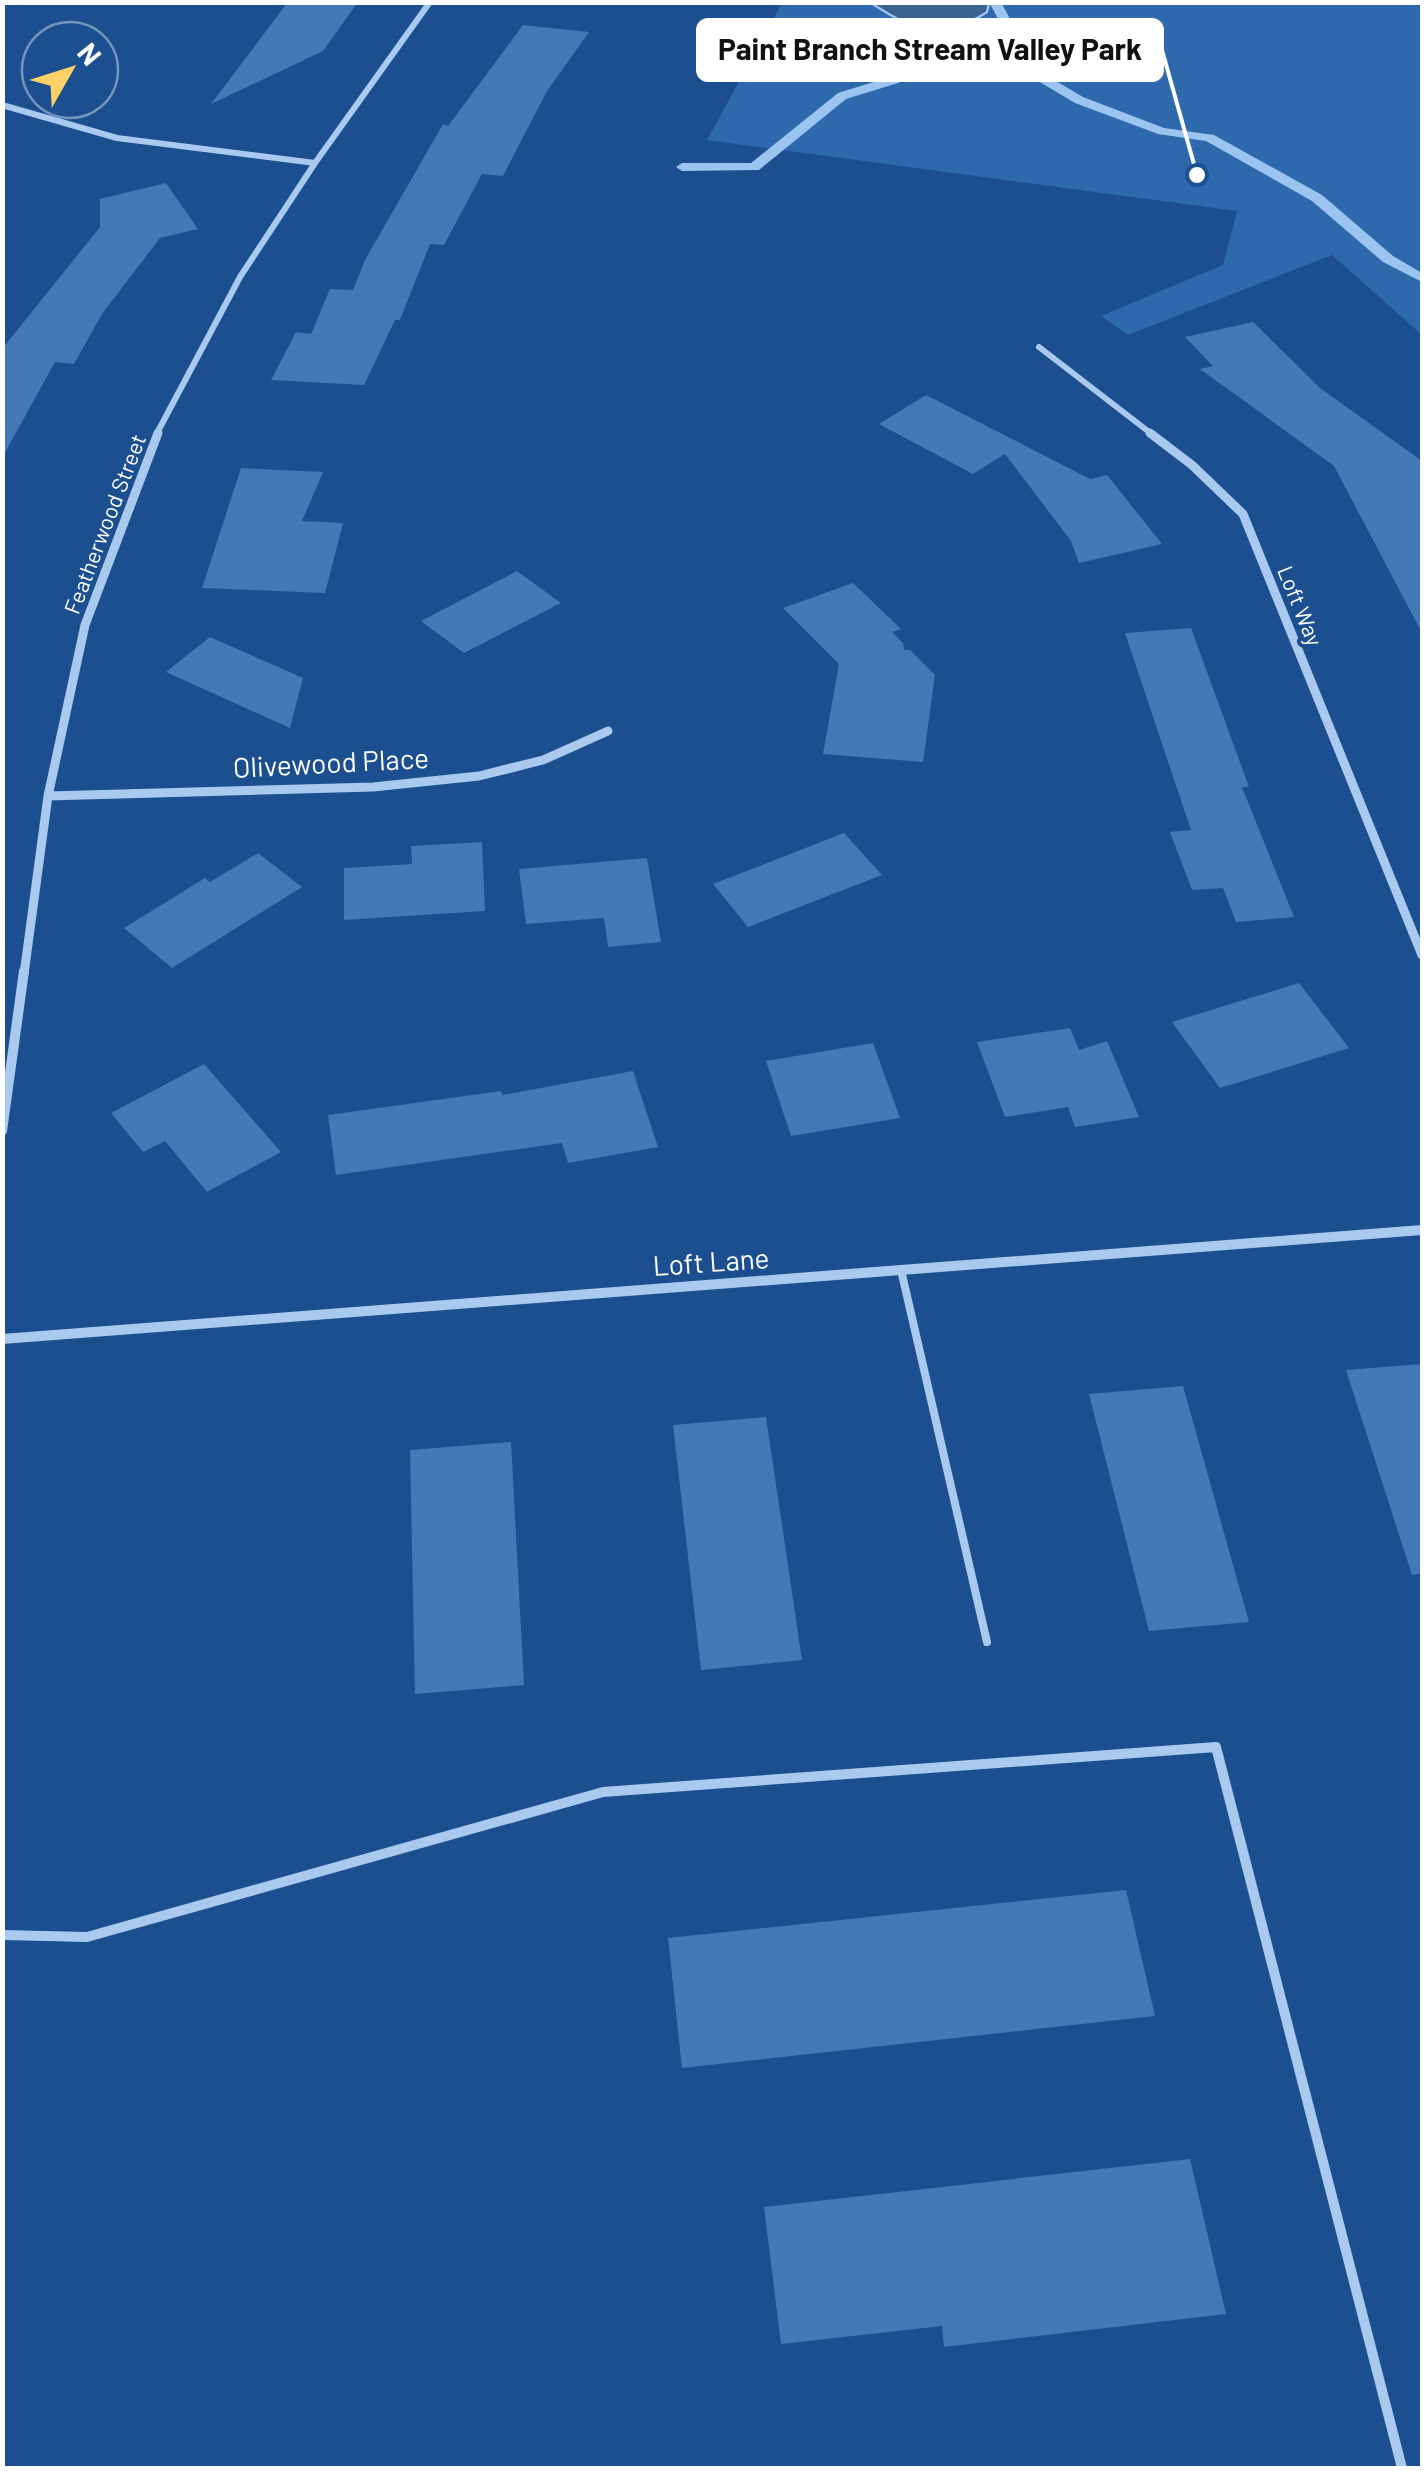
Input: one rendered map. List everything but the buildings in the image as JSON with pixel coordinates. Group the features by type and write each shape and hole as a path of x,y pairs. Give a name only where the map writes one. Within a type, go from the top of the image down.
{"street":[{"name":"Featherwood Street","path":"2,1131 48,796 84,625 152,445 240,278 315,163 430,2"},
{"path":"2,105 48,124 122,140 315,163"},
{"name":"Loft Way","path":"1039,348 1192,465 1243,514 1422,955"},
{"name":"Olivewood Place","path":"48,796 372,787 479,776 543,760 608,731"},
{"name":"Loft Lane","path":"2,1339 1422,1230"}],"lane":[{"path":"901,1270 986,1643"},
{"path":"2,1935 87,1936 602,1792 1216,1746 1402,2468"}],"shaded area":[{"path":"782,3 1422,3 1422,335 1332,255 1128,335 1101,316 1223,265 1237,211 707,140"},
{"path":"871,3 989,3 987,12 942,31 916,27"}],"waterway":[{"path":"995,2 1032,72 1079,100 1162,131 1209,138 1317,198 1388,259 1422,278"},
{"path":"682,167 754,167 842,96 894,80 926,61 936,34"}],"place":[{"name":"Paint Branch Stream Valley Park","path":"1197,175"}]}
